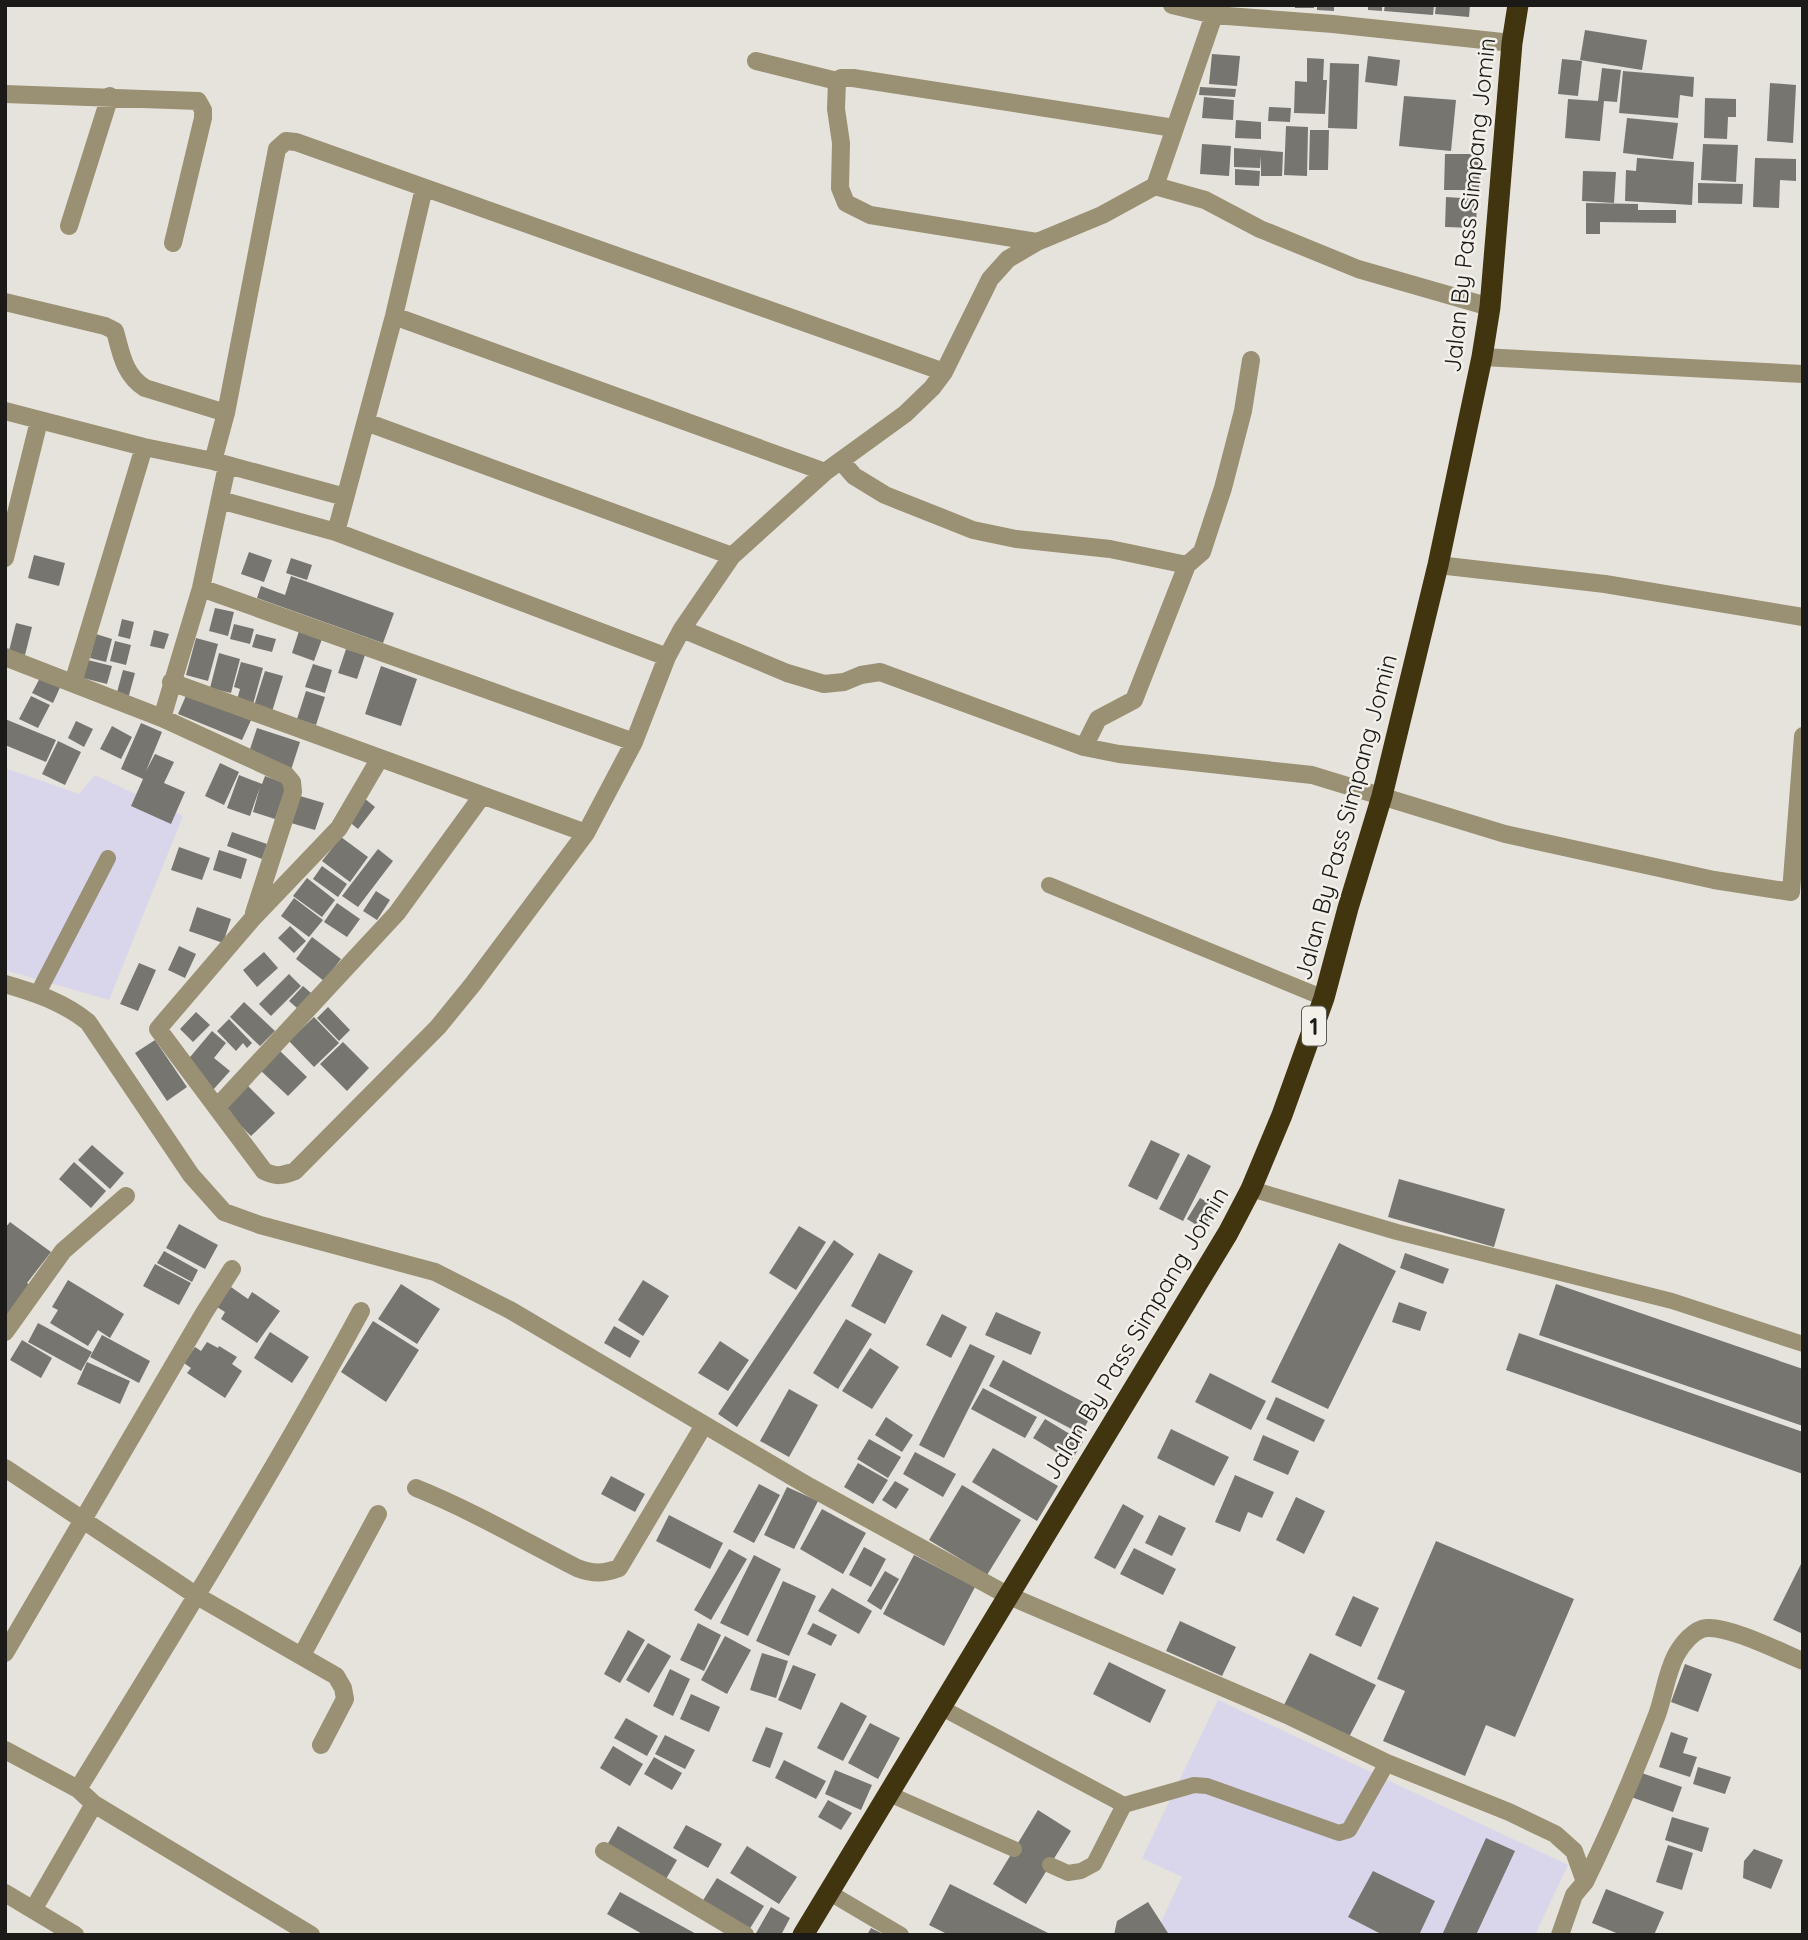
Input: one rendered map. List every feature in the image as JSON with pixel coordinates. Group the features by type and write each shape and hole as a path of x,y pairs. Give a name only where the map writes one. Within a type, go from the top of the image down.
{"highway":[{"name":"Jalan By Pass Simpang Jomin","path":"803,1935 1007,1595 1177,1320 1251,1189 1282,1115 1324,998 1382,796 1438,565 1490,307 1512,44 1518,5"}],"street":[{"path":"1172,5 1214,15 1333,24 1512,44"},
{"path":"380,758 339,828 253,918 158,1029 264,1171 279,1176 295,1171 438,1027 586,833 634,742 667,657 682,629 732,556 825,472 905,414 932,387 944,372 990,279 1009,260 1037,242 1102,215 1155,186 1214,15"},
{"path":"756,61 837,81 841,78 853,78 1174,128"},
{"path":"837,81 836,109 842,155 840,188 846,202 870,215 1037,242"},
{"path":"6,96 110,96 198,101 203,118 173,243"},
{"path":"69,226 110,96"},
{"path":"162,718 201,588 220,500 220,464 226,413 279,146 286,141 296,142 944,372"},
{"path":"1155,186 1205,200 1260,229 1359,270 1490,307"},
{"path":"336,532 394,316 424,188"},
{"path":"5,302 106,326 115,331 128,374 134,381 145,388 226,413"},
{"path":"394,316 825,472"},
{"path":"1482,356 1803,374"},
{"path":"1084,747 1098,719 1134,700 1187,565 1202,552 1223,488 1242,411 1251,360"},
{"path":"5,411 345,497"},
{"path":"5,558 39,421"},
{"path":"366,422 732,556"},
{"path":"73,682 144,447"},
{"path":"841,461 854,476 885,495 973,530 1016,539 1110,549 1187,565"},
{"path":"220,500 336,532 667,657"},
{"path":"1438,565 1605,584 1803,617"},
{"path":"201,588 634,742"},
{"path":"682,629 787,673 824,684 844,682 880,672 1084,747 1119,754 1312,775 1505,834 1713,880 1797,893 1803,736"},
{"path":"5,657 162,718 286,775 292,782 293,792 253,918"},
{"path":"171,682 586,833"},
{"path":"217,1107 397,913 482,796"},
{"path":"5,984 38,993 69,1007 88,1022 191,1175 224,1212 260,1225 435,1272 510,1310 810,1487 1007,1595 1555,1834 1574,1851 1585,1882"},
{"path":"5,1332 63,1251 126,1196"},
{"path":"5,1653 232,1269"},
{"path":"78,1789 197,1596 361,1311"},
{"path":"416,1488 452,1502 470,1514 577,1568 590,1573 605,1573 619,1568 704,1425"},
{"path":"5,1468 197,1596 336,1676 343,1688 345,1699 321,1745"},
{"path":"302,1655 378,1514"},
{"path":"1565,1933 1574,1895 1585,1882 1621,1808 1661,1704 1670,1668 1685,1641 1699,1631 1709,1628 1743,1636 1803,1661"},
{"path":"5,1750 78,1789 94,1804 311,1935"},
{"path":"33,1910 94,1804"},
{"path":"604,1851 745,1935"},
{"path":"5,1893 75,1935"}],"lane":[{"path":"38,993 108,858"},
{"path":"1049,885 1324,998"},
{"path":"1251,1189 1396,1233 1672,1301 1803,1344"},
{"path":"940,1707 1124,1805 1194,1785 1207,1786 1339,1833 1349,1830 1387,1763"},
{"path":"889,1794 1014,1849"},
{"path":"1050,1865 1068,1873 1081,1871 1094,1864 1124,1805"},
{"path":"830,1893 901,1935"}],"shaded area":[{"path":"5,768 79,794 95,775 183,816 109,1000 5,970"},
{"path":"1218,1700 1568,1865 1535,1935 1155,1935 1182,1877 1142,1858"}],"building":[{"path":"1295,5 1314,5 1314,8 1295,8"},
{"path":"1317,5 1334,5 1334,11 1317,10"},
{"path":"1368,5 1382,5 1382,11 1368,10"},
{"path":"1385,5 1434,5 1433,15 1384,11"},
{"path":"1436,5 1470,5 1469,17 1435,14"},
{"path":"1585,30 1647,40 1642,70 1580,60"},
{"path":"1212,54 1240,56 1237,86 1209,84"},
{"path":"1368,56 1400,60 1397,86 1365,82"},
{"path":"1307,58 1324,59 1323,80 1327,80 1325,114 1294,113 1295,81 1307,82"},
{"path":"1562,59 1582,61 1578,96 1558,94"},
{"path":"1330,63 1359,64 1357,129 1328,128"},
{"path":"1602,68 1621,70 1617,102 1604,101 1600,141 1565,138 1568,99 1598,101"},
{"path":"1623,71 1694,77 1693,97 1680,95 1678,118 1619,113"},
{"path":"1770,83 1796,85 1793,143 1767,141"},
{"path":"1200,87 1236,89 1235,97 1199,95"},
{"path":"1404,96 1456,100 1451,151 1399,146"},
{"path":"1204,97 1234,100 1233,120 1202,118"},
{"path":"1705,98 1736,99 1736,117 1728,117 1727,139 1704,138"},
{"path":"1269,107 1291,108 1290,122 1268,121"},
{"path":"1627,118 1678,123 1673,159 1623,153"},
{"path":"1236,120 1261,122 1261,139 1235,138"},
{"path":"1286,126 1308,127 1307,176 1284,175"},
{"path":"1310,130 1329,130 1328,170 1309,170"},
{"path":"1202,144 1231,146 1229,176 1200,174"},
{"path":"1703,144 1738,145 1736,182 1701,180"},
{"path":"1234,148 1283,152 1282,176 1261,176 1261,156 1260,168 1234,167"},
{"path":"1445,154 1480,154 1479,190 1444,190"},
{"path":"1637,158 1694,162 1692,205 1625,201 1626,170 1636,171"},
{"path":"1755,158 1796,159 1796,181 1780,180 1779,208 1753,207"},
{"path":"1235,169 1260,171 1259,186 1235,185"},
{"path":"1583,171 1616,172 1614,203 1582,201"},
{"path":"1698,183 1743,184 1742,204 1698,203"},
{"path":"1446,197 1477,199 1476,228 1445,227"},
{"path":"1586,203 1638,204 1638,210 1676,210 1676,223 1600,222 1600,234 1586,234"},
{"path":"249,552 272,560 264,582 241,574"},
{"path":"34,555 65,563 59,586 28,578"},
{"path":"291,558 312,565 307,580 286,573"},
{"path":"291,576 394,613 383,643 257,598 261,586 285,595"},
{"path":"215,608 234,612 228,636 209,631"},
{"path":"122,619 134,622 130,639 118,636"},
{"path":"16,623 32,627 25,655 9,651"},
{"path":"234,624 254,629 250,644 230,639"},
{"path":"154,630 169,634 164,649 150,646"},
{"path":"299,631 322,639 314,661 292,653"},
{"path":"96,634 112,639 106,662 90,658"},
{"path":"256,634 276,639 272,652 252,647"},
{"path":"196,638 218,644 208,681 186,675"},
{"path":"115,641 131,645 126,665 110,661"},
{"path":"346,649 365,655 357,679 338,673"},
{"path":"219,653 240,659 231,693 210,688"},
{"path":"88,660 112,666 107,684 83,678"},
{"path":"241,662 263,668 252,708 236,703 240,689 234,687"},
{"path":"313,664 332,670 325,693 305,687"},
{"path":"381,666 417,679 401,726 365,714"},
{"path":"123,670 135,673 128,699 116,696"},
{"path":"265,671 283,676 271,715 253,709"},
{"path":"42,674 62,683 53,703 32,693"},
{"path":"188,691 252,718 242,740 178,714"},
{"path":"306,691 325,697 316,725 297,719"},
{"path":"31,696 50,705 38,728 19,719"},
{"path":"5,719 56,740 46,762 5,745"},
{"path":"76,721 93,729 84,747 68,738"},
{"path":"141,723 162,732 146,771 155,754 174,762 164,783 185,792 171,824 131,806 143,779 121,769"},
{"path":"112,726 132,737 121,759 100,749"},
{"path":"257,728 300,742 291,770 248,755"},
{"path":"58,741 81,752 65,785 42,774"},
{"path":"220,763 239,772 224,805 205,796"},
{"path":"239,775 262,784 265,776 287,784 275,819 253,812 260,787 250,816 227,808"},
{"path":"300,796 324,803 315,830 291,823"},
{"path":"364,798 375,807 358,829 347,820"},
{"path":"232,832 267,844 262,859 227,846"},
{"path":"341,837 368,857 350,882 322,861"},
{"path":"179,847 210,858 202,880 171,870"},
{"path":"378,849 393,861 358,907 342,896"},
{"path":"219,850 247,859 241,879 213,870"},
{"path":"322,866 347,884 338,897 313,879"},
{"path":"307,878 335,900 322,917 293,896"},
{"path":"376,891 390,900 377,920 363,911"},
{"path":"294,898 323,920 309,937 281,916"},
{"path":"337,903 360,919 347,937 324,922"},
{"path":"197,907 231,919 223,943 189,931"},
{"path":"290,926 306,941 294,953 278,938"},
{"path":"312,937 341,959 324,981 296,959"},
{"path":"179,946 196,954 185,978 168,970"},
{"path":"264,952 278,968 257,987 243,970"},
{"path":"139,963 156,970 138,1011 120,1004"},
{"path":"289,974 301,986 271,1016 259,1004"},
{"path":"303,986 311,993 297,1008 289,1001"},
{"path":"244,1002 275,1031 260,1046 230,1017"},
{"path":"328,1007 350,1030 339,1041 317,1018"},
{"path":"196,1012 210,1025 193,1042 180,1029"},
{"path":"314,1017 339,1043 314,1067 289,1041"},
{"path":"229,1019 252,1043 247,1048 243,1043 236,1051 217,1031"},
{"path":"212,1031 226,1043 214,1058 230,1071 212,1091 185,1063"},
{"path":"155,1040 187,1087 167,1101 135,1053"},
{"path":"343,1042 369,1068 347,1091 320,1064"},
{"path":"279,1050 307,1077 288,1096 260,1070"},
{"path":"248,1086 275,1113 251,1136 224,1109"},
{"path":"1151,1140 1180,1154 1157,1200 1128,1186"},
{"path":"92,1145 124,1173 110,1189 78,1160"},
{"path":"1188,1154 1211,1166 1183,1221 1159,1209"},
{"path":"74,1162 106,1191 91,1208 59,1179"},
{"path":"1399,1179 1505,1209 1494,1247 1388,1217"},
{"path":"1200,1198 1216,1207 1203,1229 1187,1219"},
{"path":"10,1222 51,1252 27,1283 32,1287 10,1317 5,1313 5,1228"},
{"path":"179,1224 218,1245 205,1269 166,1248"},
{"path":"799,1226 826,1242 796,1290 769,1273"},
{"path":"834,1240 854,1254 737,1427 718,1414"},
{"path":"1339,1243 1396,1271 1328,1409 1271,1382"},
{"path":"164,1251 198,1270 192,1282 157,1263"},
{"path":"879,1253 913,1271 885,1324 851,1306"},
{"path":"1405,1253 1449,1269 1443,1284 1400,1268"},
{"path":"155,1264 191,1283 179,1305 143,1286"},
{"path":"68,1280 124,1314 110,1338 98,1330 88,1346 50,1323 58,1310 52,1307"},
{"path":"643,1280 669,1296 643,1336 618,1320"},
{"path":"401,1284 440,1309 417,1344 378,1319"},
{"path":"1556,1284 1803,1369 1803,1426 1539,1335"},
{"path":"231,1287 248,1299 252,1292 280,1311 257,1343 221,1319 225,1312 217,1307"},
{"path":"1399,1302 1427,1312 1420,1331 1392,1322"},
{"path":"996,1312 1041,1332 1031,1355 985,1335"},
{"path":"942,1314 967,1327 951,1358 926,1345"},
{"path":"846,1319 872,1334 838,1389 813,1373"},
{"path":"373,1321 419,1350 386,1402 341,1372"},
{"path":"38,1323 92,1352 81,1371 28,1342"},
{"path":"614,1326 640,1341 630,1358 604,1343"},
{"path":"270,1332 309,1357 292,1383 254,1358"},
{"path":"1519,1333 1803,1432 1803,1474 1506,1370"},
{"path":"102,1335 150,1361 139,1383 90,1357"},
{"path":"22,1340 52,1358 41,1378 10,1360"},
{"path":"720,1341 749,1360 728,1391 698,1373"},
{"path":"207,1342 237,1357 232,1364 242,1371 225,1398 187,1373 191,1368 184,1363 195,1347 201,1351"},
{"path":"970,1344 995,1356 944,1458 919,1445"},
{"path":"870,1348 899,1367 872,1409 842,1391"},
{"path":"1003,1360 1095,1408 1081,1434 989,1386"},
{"path":"87,1362 130,1381 120,1404 77,1384"},
{"path":"1210,1373 1266,1401 1251,1430 1195,1402"},
{"path":"983,1388 1037,1417 1025,1438 971,1409"},
{"path":"789,1389 818,1405 789,1457 760,1441"},
{"path":"1276,1397 1325,1420 1314,1442 1266,1419"},
{"path":"886,1417 913,1435 902,1452 875,1435"},
{"path":"1045,1419 1083,1442 1071,1461 1033,1438"},
{"path":"1171,1429 1229,1457 1214,1486 1157,1458"},
{"path":"1263,1435 1299,1451 1288,1475 1253,1460"},
{"path":"869,1439 901,1457 888,1478 857,1459"},
{"path":"993,1448 1058,1486 1037,1521 972,1482"},
{"path":"915,1452 956,1474 943,1497 903,1474"},
{"path":"858,1463 888,1480 873,1504 844,1487"},
{"path":"1235,1475 1274,1492 1262,1518 1248,1512 1240,1532 1215,1522"},
{"path":"611,1476 645,1494 635,1512 601,1494"},
{"path":"895,1481 909,1489 896,1509 882,1500"},
{"path":"759,1484 780,1495 754,1543 733,1532"},
{"path":"962,1485 1021,1520 987,1575 929,1540"},
{"path":"787,1487 818,1501 794,1549 764,1535"},
{"path":"1296,1497 1325,1511 1304,1554 1276,1540"},
{"path":"1123,1504 1144,1516 1115,1569 1094,1558"},
{"path":"822,1509 866,1533 843,1574 800,1549"},
{"path":"669,1515 723,1543 710,1569 656,1541"},
{"path":"1159,1515 1186,1528 1172,1556 1145,1543"},
{"path":"1436,1541 1574,1599 1515,1737 1486,1725 1465,1776 1383,1741 1405,1691 1377,1679"},
{"path":"864,1547 886,1559 871,1587 849,1575"},
{"path":"1134,1548 1176,1569 1163,1595 1120,1574"},
{"path":"729,1549 747,1559 711,1620 694,1610"},
{"path":"754,1555 781,1569 748,1636 720,1623"},
{"path":"914,1555 975,1587 944,1646 883,1614"},
{"path":"1803,1560 1803,1634 1773,1620"},
{"path":"885,1571 899,1579 881,1610 867,1601"},
{"path":"783,1581 816,1596 789,1656 756,1641"},
{"path":"832,1588 872,1611 859,1634 818,1611"},
{"path":"1353,1596 1379,1608 1361,1647 1335,1635"},
{"path":"1180,1621 1236,1647 1222,1676 1166,1651"},
{"path":"698,1623 721,1635 704,1671 680,1660"},
{"path":"813,1623 837,1635 831,1646 807,1634"},
{"path":"628,1630 645,1640 620,1683 604,1674"},
{"path":"725,1636 751,1650 727,1694 701,1680"},
{"path":"648,1643 671,1656 649,1693 626,1680"},
{"path":"762,1653 788,1661 776,1698 750,1690"},
{"path":"1310,1653 1376,1685 1348,1739 1283,1707"},
{"path":"1109,1662 1166,1690 1150,1723 1093,1694"},
{"path":"1685,1664 1712,1674 1698,1712 1671,1702"},
{"path":"793,1665 816,1674 801,1710 778,1700"},
{"path":"670,1669 690,1679 673,1716 653,1706"},
{"path":"691,1694 720,1707 709,1732 680,1719"},
{"path":"841,1702 867,1716 843,1761 817,1748"},
{"path":"626,1718 658,1736 647,1756 614,1738"},
{"path":"870,1723 900,1738 878,1779 848,1763"},
{"path":"766,1727 783,1733 770,1768 752,1761"},
{"path":"1671,1732 1688,1738 1683,1753 1697,1757 1690,1777 1659,1767"},
{"path":"665,1735 695,1750 685,1769 655,1754"},
{"path":"613,1746 643,1764 630,1786 600,1768"},
{"path":"654,1757 682,1773 672,1790 644,1774"},
{"path":"784,1760 826,1781 816,1799 775,1778"},
{"path":"1698,1767 1731,1777 1725,1794 1693,1784"},
{"path":"835,1770 872,1785 861,1810 825,1794"},
{"path":"1639,1772 1682,1787 1673,1812 1631,1797"},
{"path":"828,1800 852,1813 841,1830 818,1817"},
{"path":"1038,1810 1071,1831 1026,1904 993,1884"},
{"path":"1672,1817 1709,1828 1702,1852 1665,1840"},
{"path":"686,1825 722,1844 708,1868 673,1848"},
{"path":"618,1826 677,1860 666,1879 607,1845"},
{"path":"1486,1838 1515,1851 1476,1935 1442,1935"},
{"path":"1668,1845 1693,1853 1682,1890 1656,1882"},
{"path":"747,1846 797,1877 779,1904 730,1873"},
{"path":"1754,1849 1783,1860 1771,1889 1743,1878 1744,1861"},
{"path":"1373,1871 1435,1901 1419,1935 1383,1935 1348,1917"},
{"path":"717,1878 764,1906 749,1930 702,1902"},
{"path":"950,1884 1052,1935 949,1935 929,1925"},
{"path":"1606,1889 1664,1912 1654,1935 1621,1935 1592,1923"},
{"path":"620,1892 698,1935 644,1935 607,1914"},
{"path":"1148,1902 1168,1933 1114,1935 1117,1921"},
{"path":"771,1907 790,1918 781,1935 755,1935"},
{"path":"871,1928 885,1935 867,1935"}]}
